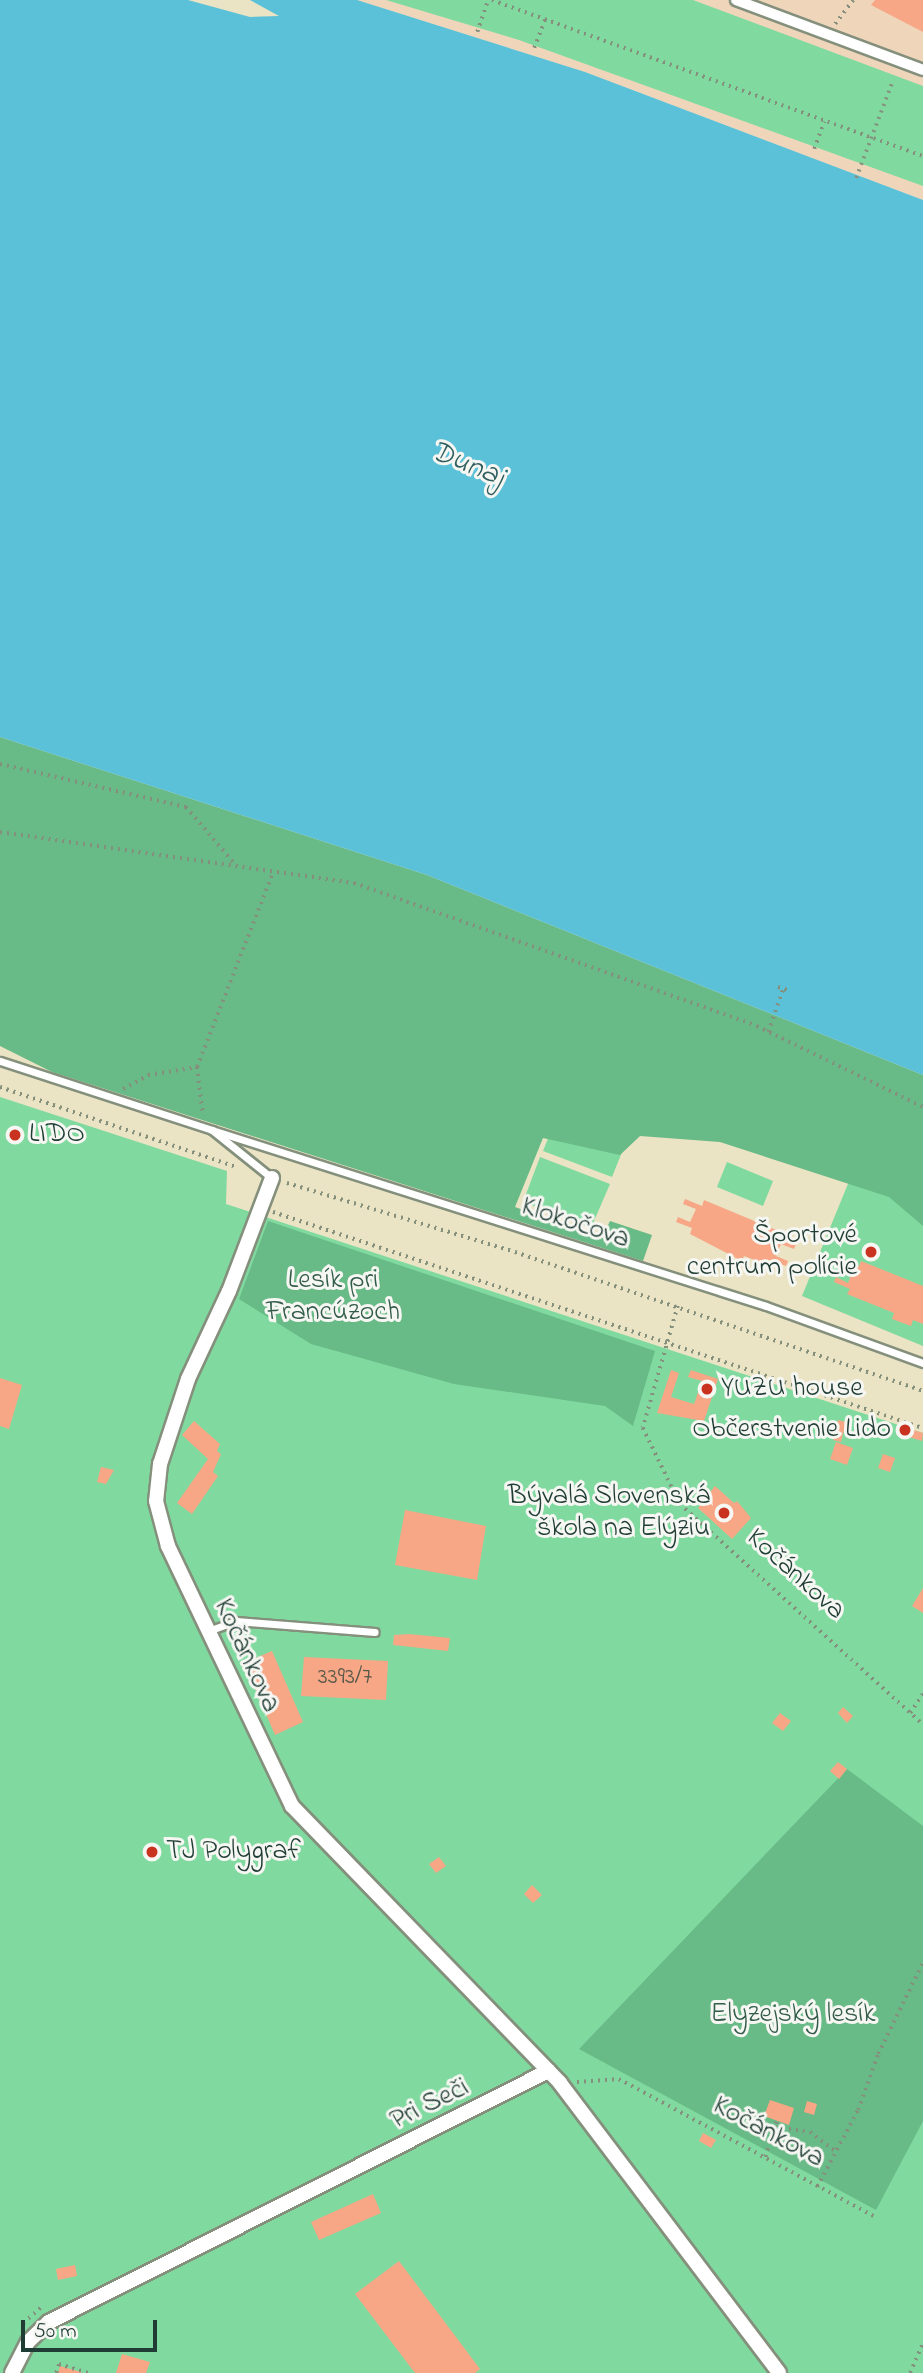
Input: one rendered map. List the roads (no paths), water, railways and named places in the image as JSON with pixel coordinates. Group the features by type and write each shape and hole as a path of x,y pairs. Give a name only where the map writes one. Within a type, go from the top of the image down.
{"street":[{"path":"736,0 923,70"},
{"name":"Kočánkova","path":"272,1178 263,1205 188,1379 155,1492 168,1546 292,1806 548,2071"},
{"path":"548,2071 560,2083 779,2373"},
{"name":"Pri Seči","path":"12,2373 27,2342 49,2322 548,2071"}],"lane":[{"name":"Klokočova","path":"0,1060 108,1097 765,1306 923,1363"},
{"path":"208,1129 272,1178"},
{"path":"207,1632 236,1621 375,1632"}],"water":[{"name":"Dunaj","path":"0,0 357,0 585,72 923,200 923,1075 427,875 0,737"}],"place":[{"name":"LIDO","path":"15,1135"},
{"name":"Športové centrum polície","path":"871,1252"},
{"name":"YUZU house","path":"707,1389"},
{"name":"Občerstvenie Lido","path":"905,1430"},
{"name":"Bývalá Slovenská škola na Elýziu","path":"724,1513"},
{"name":"TJ Polygraf","path":"152,1852"}],"park label":[{"name":"Lesík pri Francúzoch","path":"333,1297"},
{"name":"Elyzejský lesík","path":"793,2015"}]}
